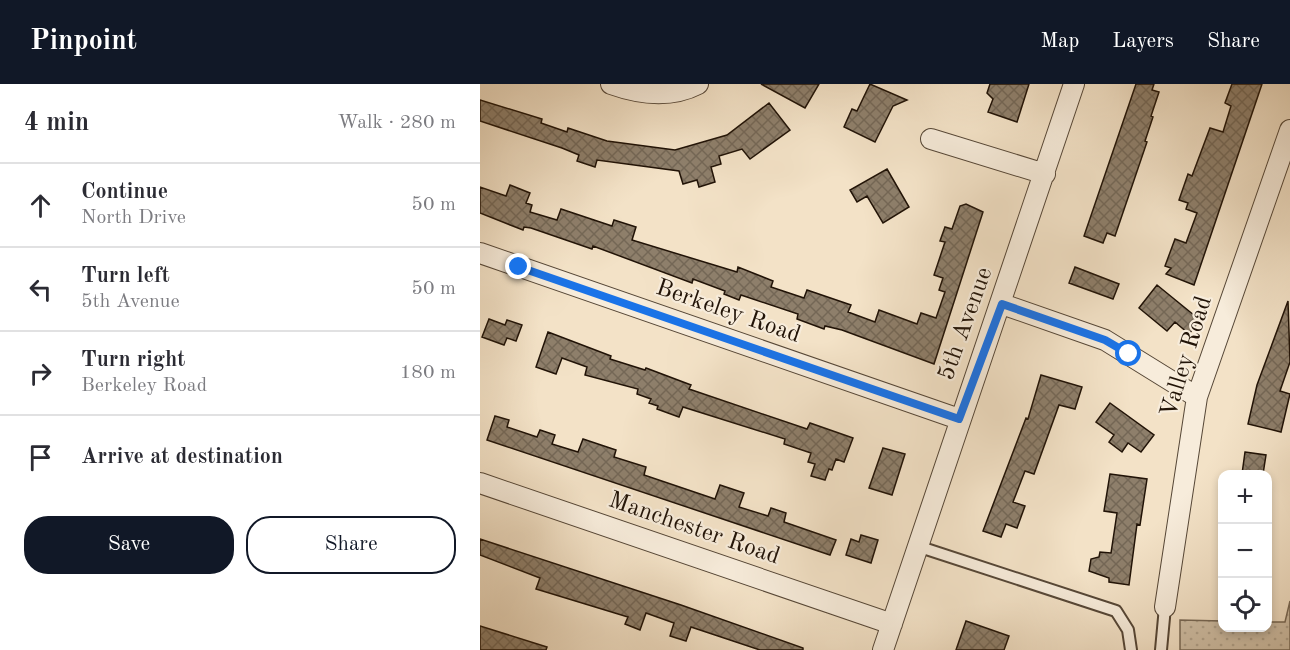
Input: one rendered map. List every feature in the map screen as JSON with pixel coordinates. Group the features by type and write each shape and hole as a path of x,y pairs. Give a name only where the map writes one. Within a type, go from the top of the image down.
{"street":[{"path":"611,84 631,91 653,94 674,92 698,84"},
{"name":"5th Avenue","path":"883,650 959,419 1002,304 1074,84"},
{"name":"Valley Road","path":"1165,607 1197,398 1290,130"},
{"path":"931,139 1045,174"},
{"name":"Berkeley Road","path":"480,254 959,419"},
{"path":"1002,304 1105,340 1197,398"},
{"name":"Manchester Road","path":"480,483 891,624"}],"lane":[{"path":"917,546 1116,611 1128,630 1131,650"},
{"path":"1161,650 1165,607"}],"shaded area":[{"path":"1290,601 1290,650 1180,650 1180,620 1218,621 1218,632 1272,632 1272,622 1285,622"}],"building":[{"path":"761,84 819,84 805,108"},
{"path":"870,84 907,100 893,106 875,142 844,127 852,109 857,111"},
{"path":"990,84 1029,84 1017,122 988,112 993,99 987,93"},
{"path":"1136,84 1154,84 1152,90 1159,92 1145,141 1147,142 1115,236 1107,233 1103,243 1084,236"},
{"path":"1232,84 1262,84 1194,285 1166,274 1171,268 1165,266 1175,239 1186,243 1197,213 1186,209 1188,203 1179,200 1188,174 1192,176 1210,128 1223,132 1231,106 1225,103"},
{"path":"480,100 542,119 541,123 567,132 568,128 607,141 675,150 727,135 769,103 790,130 750,159 742,149 719,156 721,164 711,167 715,182 699,187 697,180 683,184 679,171 597,160 595,167 577,161 579,155 480,121"},
{"path":"887,169 909,207 883,223 867,196 857,202 850,190"},
{"path":"510,185 530,193 526,203 532,205 530,212 557,220 561,209 612,226 614,220 636,227 632,240 737,272 738,267 773,281 771,287 804,298 807,290 851,305 848,312 875,322 879,310 917,324 921,313 936,318 945,292 939,290 943,278 934,275 945,242 940,241 945,227 952,229 960,206 966,204 983,212 934,364 842,330 825,326 824,329 797,319 798,314 741,295 739,300 724,294 725,291 693,279 692,283 593,246 592,249 531,228 524,227 523,230 480,213 480,187 506,196"},
{"path":"1075,267 1119,284 1113,299 1069,283"},
{"path":"1157,285 1200,320 1189,334 1175,322 1167,331 1139,308"},
{"path":"1288,301 1290,362 1280,391 1290,394 1281,432 1248,424 1257,385"},
{"path":"489,319 505,325 507,320 522,325 516,341 507,338 504,345 482,337"},
{"path":"548,332 611,356 610,359 645,370 646,368 691,385 689,389 807,429 810,423 853,438 844,462 836,459 825,480 811,476 815,464 808,462 811,453 784,444 785,439 683,407 679,417 657,409 658,406 649,403 651,399 637,394 638,389 585,375 587,367 562,358 556,374 536,367"},
{"path":"1041,375 1082,387 1075,409 1059,405 1034,474 1025,471 1013,502 1025,506 1017,528 1006,524 1001,537 983,531 1026,418 1028,419"},
{"path":"1110,403 1154,435 1141,452 1128,443 1122,452 1109,442 1114,435 1096,422"},
{"path":"495,416 509,420 507,427 537,437 540,430 555,435 552,444 578,452 583,439 616,450 614,457 646,467 644,475 715,499 720,485 744,493 739,507 768,516 771,508 786,513 784,522 836,540 830,555 487,440"},
{"path":"883,448 905,454 892,495 869,488"},
{"path":"1245,452 1266,455 1264,470 1243,470"},
{"path":"1110,474 1147,479 1140,525 1137,524 1129,585 1109,582 1109,578 1089,571 1091,559 1099,557 1100,552 1111,553 1117,513 1104,511"},
{"path":"861,535 878,540 871,563 846,555 851,539 859,542"},
{"path":"480,539 681,605 803,648 803,650 760,650 691,627 686,641 670,636 674,623 646,613 640,630 625,624 628,617 536,589 540,578 480,555"},
{"path":"966,621 1009,636 1004,650 956,650"},
{"path":"480,626 547,647 546,650 480,650"}],"route":[{"path":"519,267 959,419 1002,304 1105,340 1129,354"}]}
